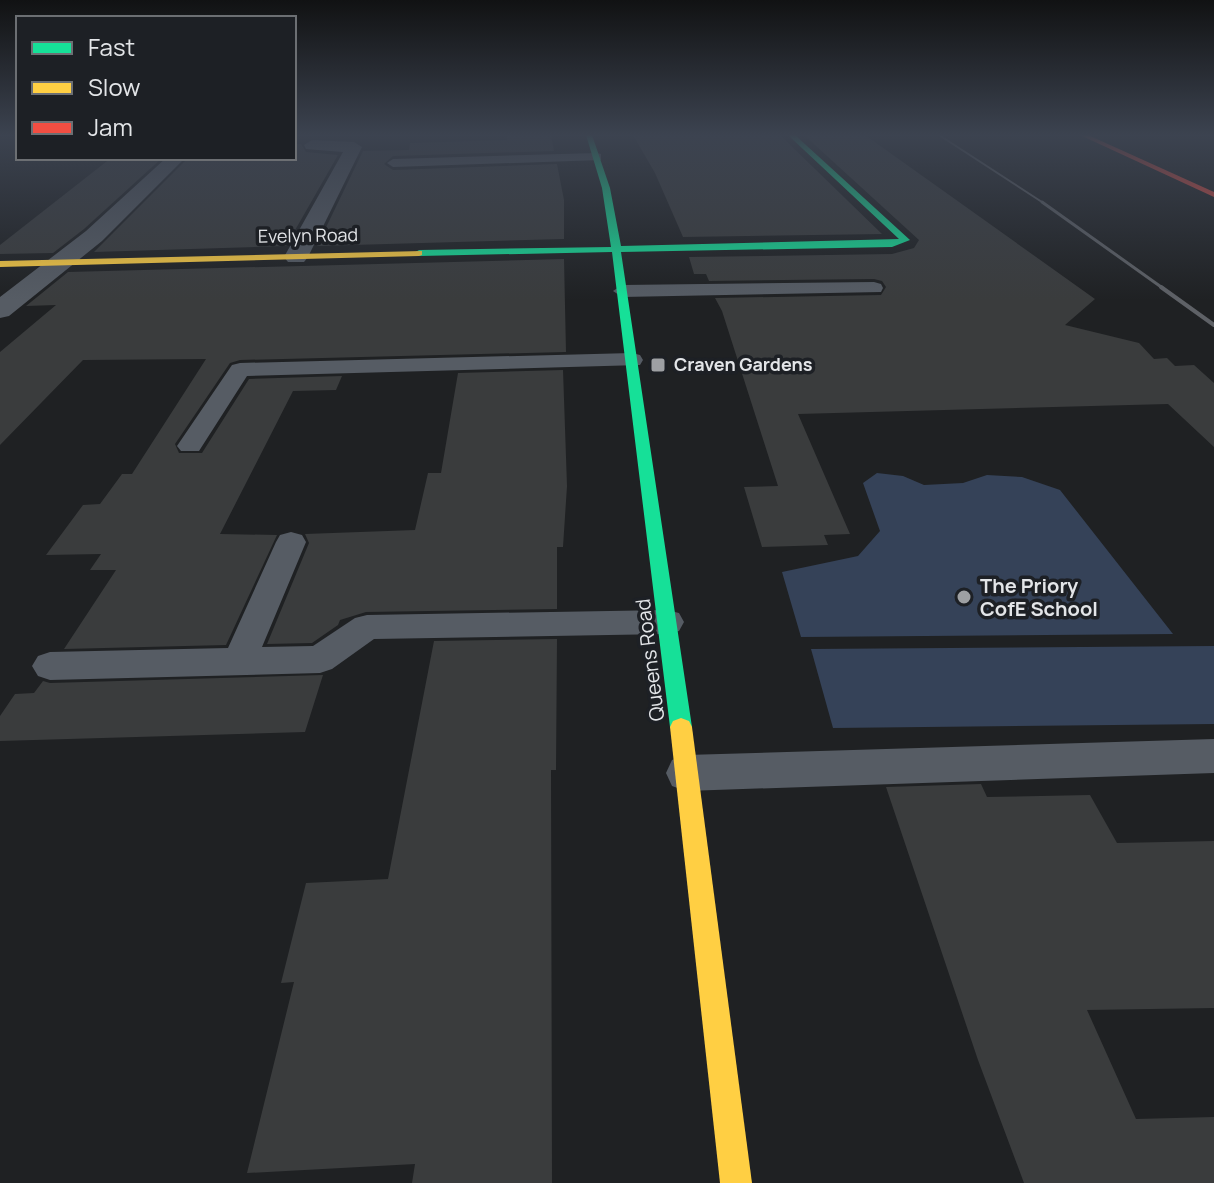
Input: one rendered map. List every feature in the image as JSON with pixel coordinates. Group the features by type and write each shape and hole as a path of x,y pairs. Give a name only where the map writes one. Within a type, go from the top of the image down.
{"street":[{"path":"0,310 61,263 141,190"},
{"path":"296,257 331,190"},
{"name":"Queens Road","path":"604,190 616,248 667,622 736,1183"},
{"path":"616,248 892,244 905,240 851,190"},
{"name":"Evelyn Road","path":"0,264 616,248"}],"lane":[{"path":"622,291 874,288"},
{"path":"190,446 240,370 632,360"},
{"path":"239,661 291,542"},
{"path":"50,666 320,659 367,627 667,622"},
{"path":"686,773 1214,756"}],"shaded area":[{"path":"877,473 903,476 924,485 963,483 987,475 1022,477 1060,490 1173,634 801,637 782,572 858,556 880,531 863,483"},
{"path":"1214,646 1214,724 833,728 811,649"}],"building":[{"path":"70,190 127,190 53,253 0,254 0,245"},
{"path":"156,190 318,190 286,246 94,252"},
{"path":"344,190 562,190 564,239 317,246"},
{"path":"663,190 837,190 882,234 683,237"},
{"path":"864,190 942,190 1095,299 1065,325 1139,343 1154,359 1167,358 1175,366 1194,365 1214,383 1214,447 1168,404 798,414 850,534 824,535 828,545 762,547 744,487 778,486 722,311 715,298 881,295 886,287 882,281 874,279 709,281 706,274 694,274 689,257 892,254 914,248 919,240"},
{"path":"564,259 566,352 240,360 230,363 175,444 179,453 202,453 249,379 342,376 336,390 293,391 220,534 277,535 226,645 64,649 116,570 90,570 101,554 46,555 83,505 100,504 122,474 132,474 206,359 83,360 0,445 0,352 56,305 26,306 68,272"},
{"path":"563,370 567,486 563,547 557,547 557,609 366,612 340,620 338,625 312,643 267,644 309,543 305,534 415,530 428,473 441,473 458,373"},
{"path":"557,639 556,770 551,770 552,1183 412,1183 415,1164 247,1173 294,982 281,983 306,883 388,879 434,641"},
{"path":"323,675 305,732 0,741 0,716 15,694 34,693 43,681"},
{"path":"981,784 987,797 1090,795 1117,843 1214,841 1214,1008 1087,1010 1136,1119 1214,1117 1214,1183 1024,1183 978,1060 886,787"}],"railway":[{"path":"1024,190 1043,203"},
{"path":"1043,203 1164,289"},
{"path":"1161,287 1214,325"}],"traffic: fast":[{"path":"606,190 681,727"},
{"path":"419,253 892,244 905,240 851,190"}],"traffic: slow":[{"path":"0,264 419,253"},
{"path":"681,727 736,1183"}],"traffic: jam":[{"path":"1204,190 1214,195"}],"place":[{"name":"Craven Gardens","path":"658,365"},
{"name":"The Priory CofE School","path":"964,597"}]}
